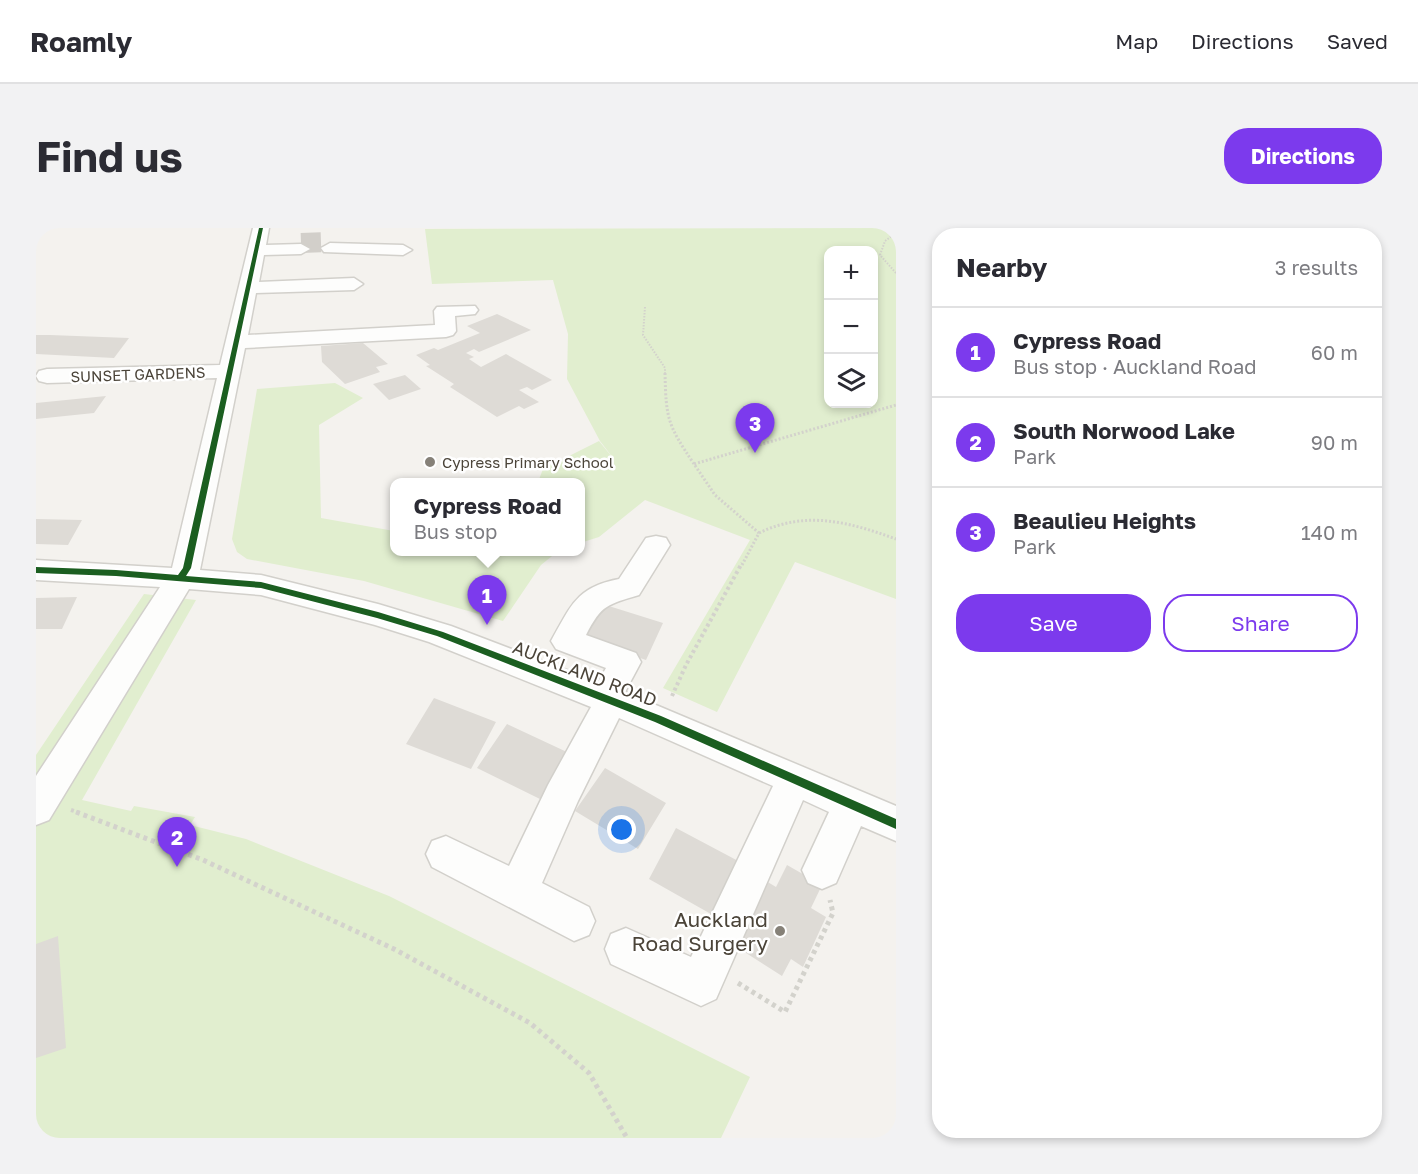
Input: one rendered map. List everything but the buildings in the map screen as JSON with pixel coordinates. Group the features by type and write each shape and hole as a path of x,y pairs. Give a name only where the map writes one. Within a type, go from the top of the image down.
{"street":[{"path":"39,803 187,568 228,371 259,241 301,246"},
{"path":"330,245 398,245"},
{"path":"248,288 354,284"},
{"path":"235,342 446,331 444,311 468,310"},
{"name":"SUNSET GARDENS","path":"40,375 228,371"},
{"path":"518,892 625,662 567,641 593,597 601,593 629,588 656,544"},
{"name":"AUCKLAND ROAD","path":"36,570 261,585 378,615 440,634 658,719 896,824"},
{"path":"626,949 701,984 795,778"},
{"path":"822,870 852,803"},
{"path":"446,854 574,921"}],"path":[{"path":"896,233 885,241 880,255 896,273"},
{"path":"645,307 643,335 665,368 666,411 671,429 715,495 759,533"},
{"path":"694,465 896,405"},
{"path":"658,719 759,533 769,526 803,517 850,524 896,539"},
{"path":"39,803 202,860 394,949 530,1023 589,1073 627,1138"},
{"path":"709,966 785,1012 833,913 822,870"}],"green space":[{"path":"896,228 896,599 795,562 717,712 663,688 750,540 645,500 599,537 585,541 585,478 540,478 543,469 599,441 617,463 600,441 567,379 568,334 553,280 432,284 425,229"},
{"path":"335,383 363,398 319,425 321,518 390,530 390,556 552,556 541,565 503,621 364,581 247,559 237,552 232,539 257,389"},
{"path":"144,594 196,600 82,800 131,811 134,806 195,817 190,825 246,839 389,896 750,1077 721,1138 36,1138 36,755"}],"tunnel":[{"path":"301,243 331,242"}],"cycle path":[{"path":"180,578 187,568 261,228"},
{"path":"36,570 116,573 261,585 378,615 440,634 658,719 896,824"}],"place":[{"name":"Beaulieu Heights","path":"755,453"},
{"name":"Cypress Primary School","path":"430,462"},
{"name":"Cypress Road","path":"487,625"},
{"name":"South Norwood Lake","path":"177,867"},
{"name":"Auckland Road Surgery","path":"780,931"}]}
